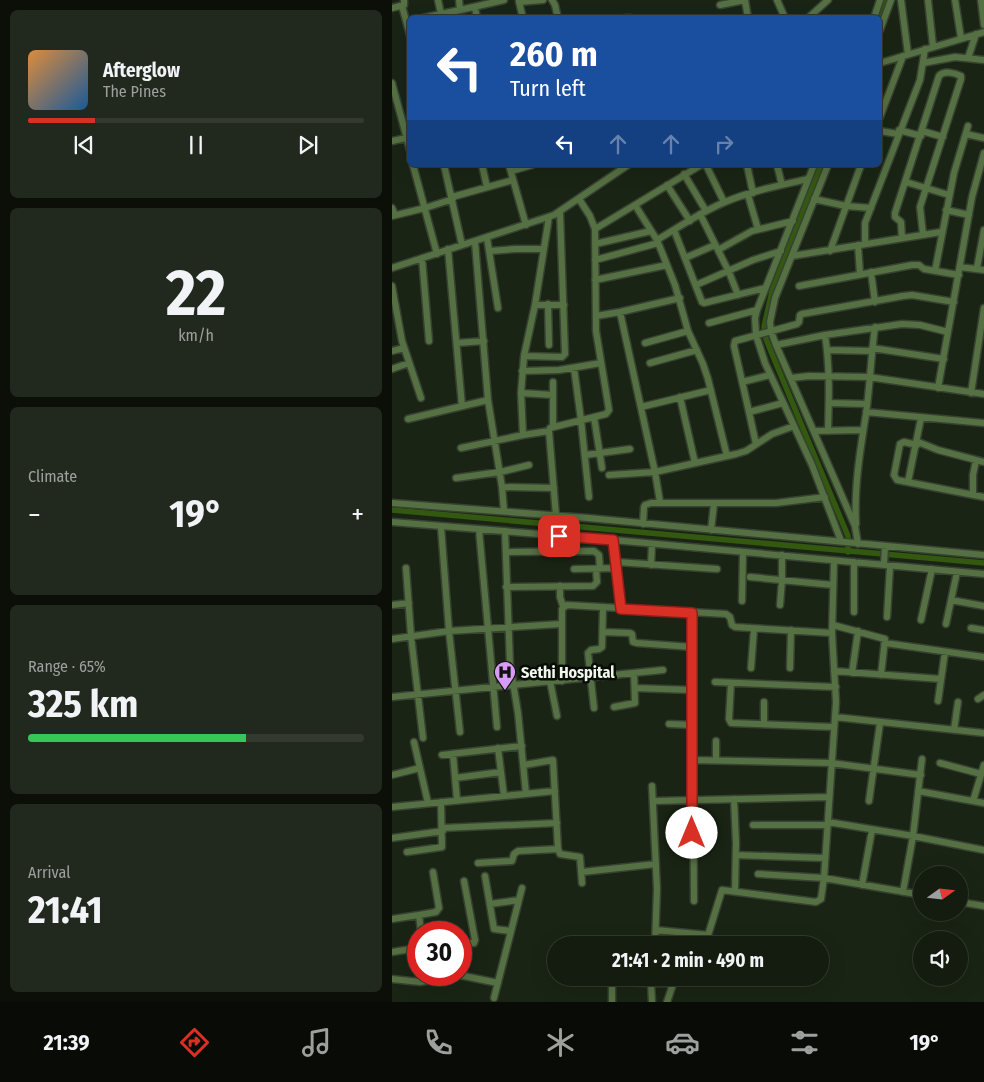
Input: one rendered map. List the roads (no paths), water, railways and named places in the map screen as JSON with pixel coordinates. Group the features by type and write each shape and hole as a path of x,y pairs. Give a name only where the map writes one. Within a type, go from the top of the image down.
{"street":[{"path":"438,0 441,14"},
{"path":"459,0 460,10"},
{"path":"436,15 475,8 504,0"},
{"path":"523,15 519,1 543,0"},
{"path":"552,0 557,15"},
{"path":"720,5 745,0 748,15"},
{"path":"777,0 784,15"},
{"path":"811,15 828,0"},
{"path":"875,15 880,0"},
{"path":"882,25 891,0"},
{"path":"882,112 906,55 901,0"},
{"path":"928,0 933,46"},
{"path":"955,0 961,38"},
{"path":"981,0 984,25"},
{"path":"392,8 403,3 407,17"},
{"path":"475,8 476,15"},
{"path":"882,62 984,32"},
{"path":"968,58 976,34"},
{"path":"860,274 865,223 920,80 925,49"},
{"path":"923,63 945,58 984,60"},
{"path":"902,238 901,222 895,217 895,213 922,134 939,76 945,73 959,75 961,79 920,207 923,234"},
{"path":"392,83 395,107 407,141"},
{"path":"935,271 949,195 968,126"},
{"path":"882,131 943,137"},
{"path":"966,134 984,138"},
{"path":"392,141 406,138"},
{"path":"938,388 975,182 984,153"},
{"path":"414,167 437,254"},
{"path":"445,167 462,245"},
{"path":"482,167 487,187"},
{"path":"595,229 697,167"},
{"path":"707,167 724,202"},
{"path":"747,167 750,194 758,229"},
{"path":"778,167 782,185"},
{"path":"813,167 755,318 763,333 770,375 825,497 850,543"},
{"path":"763,333 827,167"},
{"path":"830,250 860,167"},
{"path":"510,168 526,225"},
{"path":"392,268 549,217 579,199 617,168"},
{"path":"684,174 738,295"},
{"path":"595,260 657,242 674,230 724,202 808,179"},
{"path":"392,208 393,216 425,208 513,180"},
{"path":"906,182 949,195"},
{"path":"667,185 690,221"},
{"path":"461,448 551,429 606,414 609,410 598,346 595,229 590,216 579,199"},
{"path":"814,199 846,206 871,208"},
{"path":"635,205 657,242 680,298 688,331 711,390 726,456"},
{"path":"946,210 969,215"},
{"path":"524,356 564,356 560,212"},
{"path":"523,434 522,371 549,217"},
{"path":"685,258 717,248 758,229 793,221"},
{"path":"674,230 701,301 704,303 765,288"},
{"path":"960,267 980,269 984,230"},
{"path":"595,244 651,231"},
{"path":"792,256 942,232"},
{"path":"487,238 498,308"},
{"path":"475,242 488,400 500,472 504,512"},
{"path":"490,251 544,249"},
{"path":"448,250 462,406"},
{"path":"696,285 753,260 781,251"},
{"path":"422,258 429,341"},
{"path":"799,286 916,264 924,270 959,275"},
{"path":"595,280 667,265"},
{"path":"871,272 876,302"},
{"path":"392,286 399,331 421,398"},
{"path":"756,444 734,342 799,324 799,317 802,314 912,295 954,302"},
{"path":"596,316 680,298"},
{"path":"548,304 549,345"},
{"path":"535,305 564,305"},
{"path":"971,392 984,308"},
{"path":"709,323 757,310"},
{"path":"620,312 660,502"},
{"path":"776,345 824,335 908,324 948,332"},
{"path":"850,543 856,531 856,484 875,327"},
{"path":"644,343 688,331"},
{"path":"763,333 776,345 856,531"},
{"path":"824,335 827,350 828,431"},
{"path":"457,343 484,341"},
{"path":"392,351 404,348"},
{"path":"650,363 697,350"},
{"path":"827,350 872,350 944,359"},
{"path":"392,368 409,363"},
{"path":"522,371 574,368 601,363"},
{"path":"574,368 589,497"},
{"path":"742,382 770,375"},
{"path":"791,378 828,376 869,378 984,394"},
{"path":"553,382 551,429 556,516"},
{"path":"641,407 711,390"},
{"path":"521,393 553,395"},
{"path":"680,397 695,463"},
{"path":"408,419 488,400"},
{"path":"829,403 867,404"},
{"path":"749,412 783,404"},
{"path":"866,412 984,423"},
{"path":"594,417 602,468"},
{"path":"908,482 921,418"},
{"path":"609,475 655,472 746,451 772,434 794,426"},
{"path":"814,432 863,430"},
{"path":"973,495 973,475 980,461 917,443 904,442 900,444 894,475 897,480 984,498"},
{"path":"585,455 630,449"},
{"path":"456,478 500,472 529,465"},
{"path":"502,487 554,488"},
{"path":"643,524 645,505 660,502 714,504 776,502 825,497"},
{"path":"392,503 711,530 885,548 984,555"},
{"path":"711,530 714,504"},
{"path":"392,522 834,561 886,563 984,574"},
{"path":"441,527 449,631 457,690 460,732"},
{"path":"479,530 498,727"},
{"path":"505,531 507,627 526,794"},
{"path":"613,540 621,609"},
{"path":"651,565 652,544"},
{"path":"885,548 887,617"},
{"path":"506,552 594,551 599,555 597,582 595,585 506,587"},
{"path":"742,601 743,552"},
{"path":"780,605 782,555"},
{"path":"656,930 708,935 720,892 725,889 816,902 821,899 835,718 836,687 832,633 834,561"},
{"path":"854,562 854,612"},
{"path":"574,569 598,569 617,565 651,565 717,569"},
{"path":"406,568 411,636 423,738"},
{"path":"921,620 932,569"},
{"path":"946,624 957,572"},
{"path":"750,577 833,585"},
{"path":"560,586 560,598 563,606 561,624 562,680"},
{"path":"951,600 984,606"},
{"path":"392,605 409,603"},
{"path":"563,606 726,614 730,617 733,626 832,633"},
{"path":"594,708 589,651 601,648 603,607"},
{"path":"692,613 694,900"},
{"path":"392,639 449,631 561,624"},
{"path":"832,625 884,638 881,675"},
{"path":"751,668 754,628"},
{"path":"971,628 984,630"},
{"path":"790,668 791,630"},
{"path":"603,632 630,633 635,643 692,648"},
{"path":"852,673 858,632"},
{"path":"885,643 984,657"},
{"path":"938,701 945,652"},
{"path":"392,697 663,670"},
{"path":"834,671 941,679"},
{"path":"614,707 635,703 634,673"},
{"path":"550,681 557,716"},
{"path":"715,682 836,687"},
{"path":"731,683 729,721 731,723 834,726"},
{"path":"635,688 692,690"},
{"path":"764,702 764,724"},
{"path":"954,730 958,702"},
{"path":"835,718 984,733"},
{"path":"869,801 880,723"},
{"path":"669,724 692,725"},
{"path":"716,741 716,760"},
{"path":"414,742 428,803"},
{"path":"442,755 522,746"},
{"path":"498,748 504,796"},
{"path":"453,754 457,800"},
{"path":"902,892 913,836 922,758"},
{"path":"524,765 553,760 558,849 562,855 580,857 582,883"},
{"path":"692,760 831,763 920,775"},
{"path":"940,763 981,774"},
{"path":"973,802 984,765"},
{"path":"392,775 420,768"},
{"path":"455,778 501,772"},
{"path":"652,786 656,864 656,936"},
{"path":"392,807 555,791"},
{"path":"918,791 984,803"},
{"path":"653,801 829,797"},
{"path":"734,799 735,891"},
{"path":"408,852 442,847 441,802"},
{"path":"392,838 443,830 557,823"},
{"path":"753,825 828,823 913,836 984,850"},
{"path":"862,884 872,830"},
{"path":"478,864 512,861 514,854 518,851 558,849"},
{"path":"736,855 825,858"},
{"path":"582,872 656,864"},
{"path":"392,919 436,912 439,908 433,872"},
{"path":"758,874 824,878 913,894"},
{"path":"485,876 494,929 511,931"},
{"path":"464,881 471,921"},
{"path":"494,998 522,888"},
{"path":"490,904 519,900"},
{"path":"968,903 984,906"},
{"path":"419,915 420,921"},
{"path":"472,924 475,940 472,943"},
{"path":"392,952 407,950"},
{"path":"392,979 412,982 459,975 498,983"},
{"path":"612,986 612,1002"},
{"path":"651,986 652,1002"},
{"path":"668,1002 672,986"}],"waterway":[{"path":"880,15 886,0"},
{"path":"820,167 772,291 764,327 772,354 848,536 848,552"},
{"path":"392,510 984,563"}],"place":[{"name":"Sethi Hospital","path":"505,691"}]}
